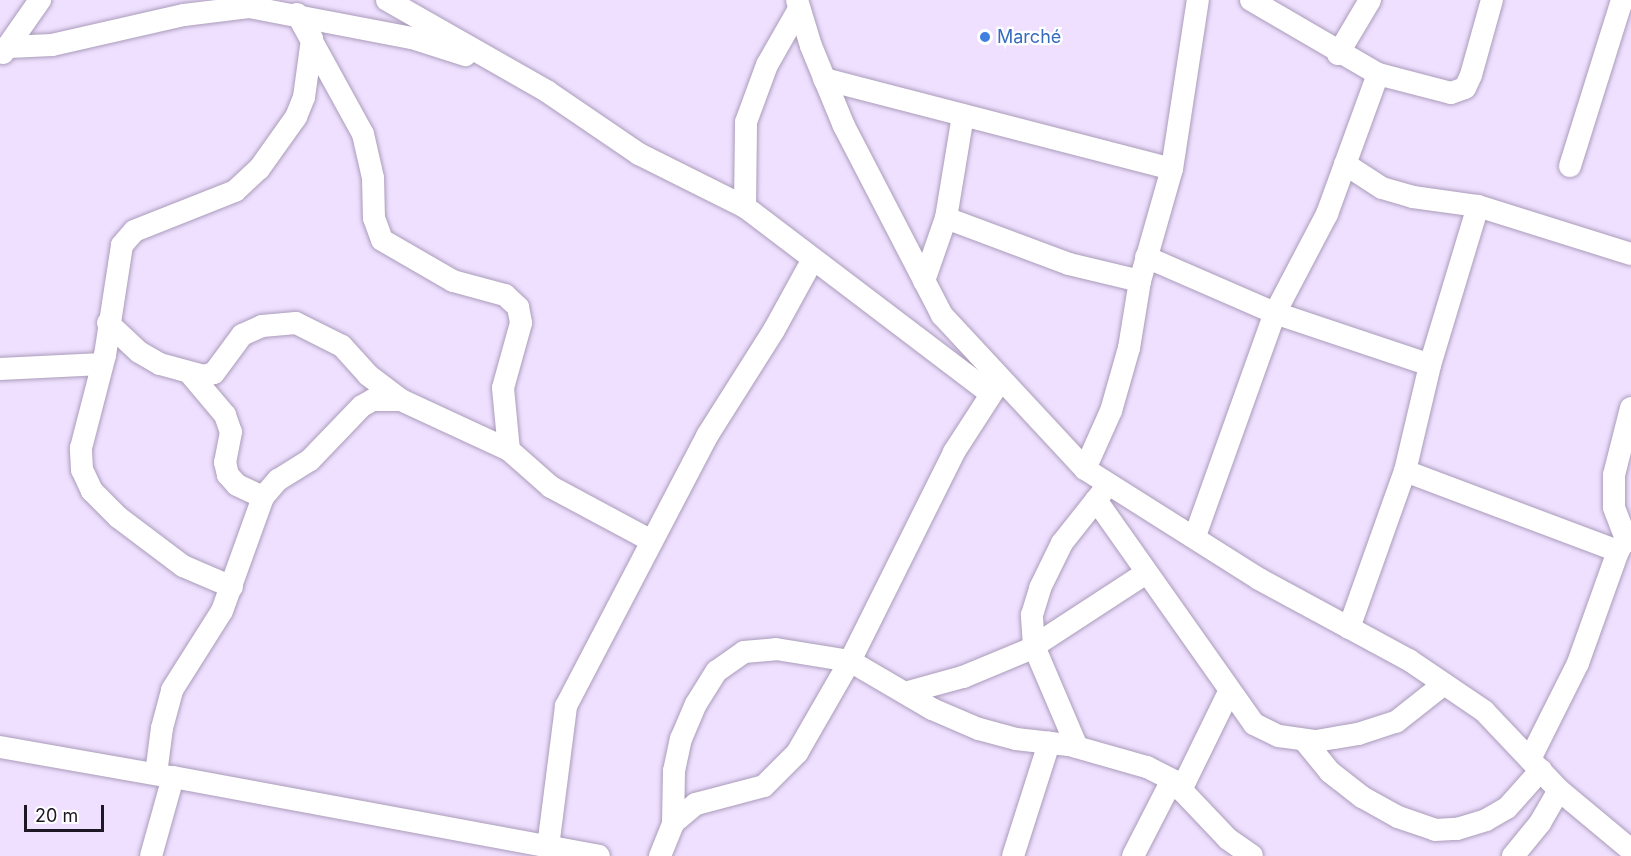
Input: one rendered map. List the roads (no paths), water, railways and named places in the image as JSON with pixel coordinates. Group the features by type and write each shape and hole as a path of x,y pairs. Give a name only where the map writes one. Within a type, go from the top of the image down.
{"street":[{"path":"4,52 40,0"},
{"path":"387,0 509,69 639,154 745,207 812,261 995,386 1085,469 1102,493 1146,573 1254,724 1279,736 1304,740 1358,734 1396,722 1444,684"},
{"path":"1085,469 1117,390 1129,348 1140,280 1172,169 1198,0"},
{"path":"1251,0 1338,54 1378,74 1451,93 1465,88 1492,0"},
{"path":"1338,54 1370,0"},
{"path":"1570,166 1622,0"},
{"path":"745,207 746,122 750,105 798,4"},
{"path":"798,4 824,79 849,137 942,315 995,386"},
{"path":"4,52 52,45 184,15 249,7 297,14 412,38 509,69"},
{"path":"297,14 363,134 373,178 374,218 382,240 453,281 505,295 518,307 521,323 503,388 509,450"},
{"path":"232,587 205,578 164,554 118,518 92,491 81,470 81,448 102,364 122,244 134,231 235,191 278,147 304,96 312,39"},
{"path":"1195,536 1275,313 1327,214 1378,74"},
{"path":"824,79 1172,169"},
{"path":"924,281 946,218 963,115"},
{"path":"1345,164 1382,188 1413,197 1478,206 1631,254"},
{"path":"1348,628 1405,471 1430,365 1478,206"},
{"path":"946,218 1069,264 1140,280"},
{"path":"1146,257 1275,313 1430,365"},
{"path":"548,847 566,706 650,540 812,261"},
{"path":"108,323 139,352 192,376 225,415 231,432 225,462 228,475 237,485 263,497"},
{"path":"192,376 214,373 242,335 262,326 296,323 342,346 368,375 401,400 509,450 551,487 650,540"},
{"path":"0,369 102,364"},
{"path":"673,823 696,804 764,786 784,770 850,661 910,535 995,386"},
{"path":"151,856 165,776 162,728 172,690 208,637 232,587 263,497 278,480 310,460 362,406 373,400 401,400"},
{"path":"1304,740 1330,772 1362,797 1398,817 1435,830 1457,829 1486,820 1507,808 1536,765 1625,544 1614,507 1614,475 1631,408"},
{"path":"1405,471 1625,544"},
{"path":"1102,493 1195,536 1259,579 1444,684 1484,711 1559,790 1631,850"},
{"path":"1077,747 1034,646 1032,615 1040,588 1062,543 1102,493"},
{"path":"908,692 963,677 1034,646 1146,573"},
{"path":"660,856 673,823 671,798 681,738 696,704 717,671 744,652 776,649 850,661 908,692 932,709 979,729 1016,739 1077,747 1147,767 1177,785 1228,839 1252,856"},
{"path":"1134,856 1229,692"},
{"path":"1013,856 1049,742"},
{"path":"0,747 599,856"},
{"path":"1514,856 1540,823 1559,790"}],"place":[{"name":"Marché","path":"985,37"}]}
